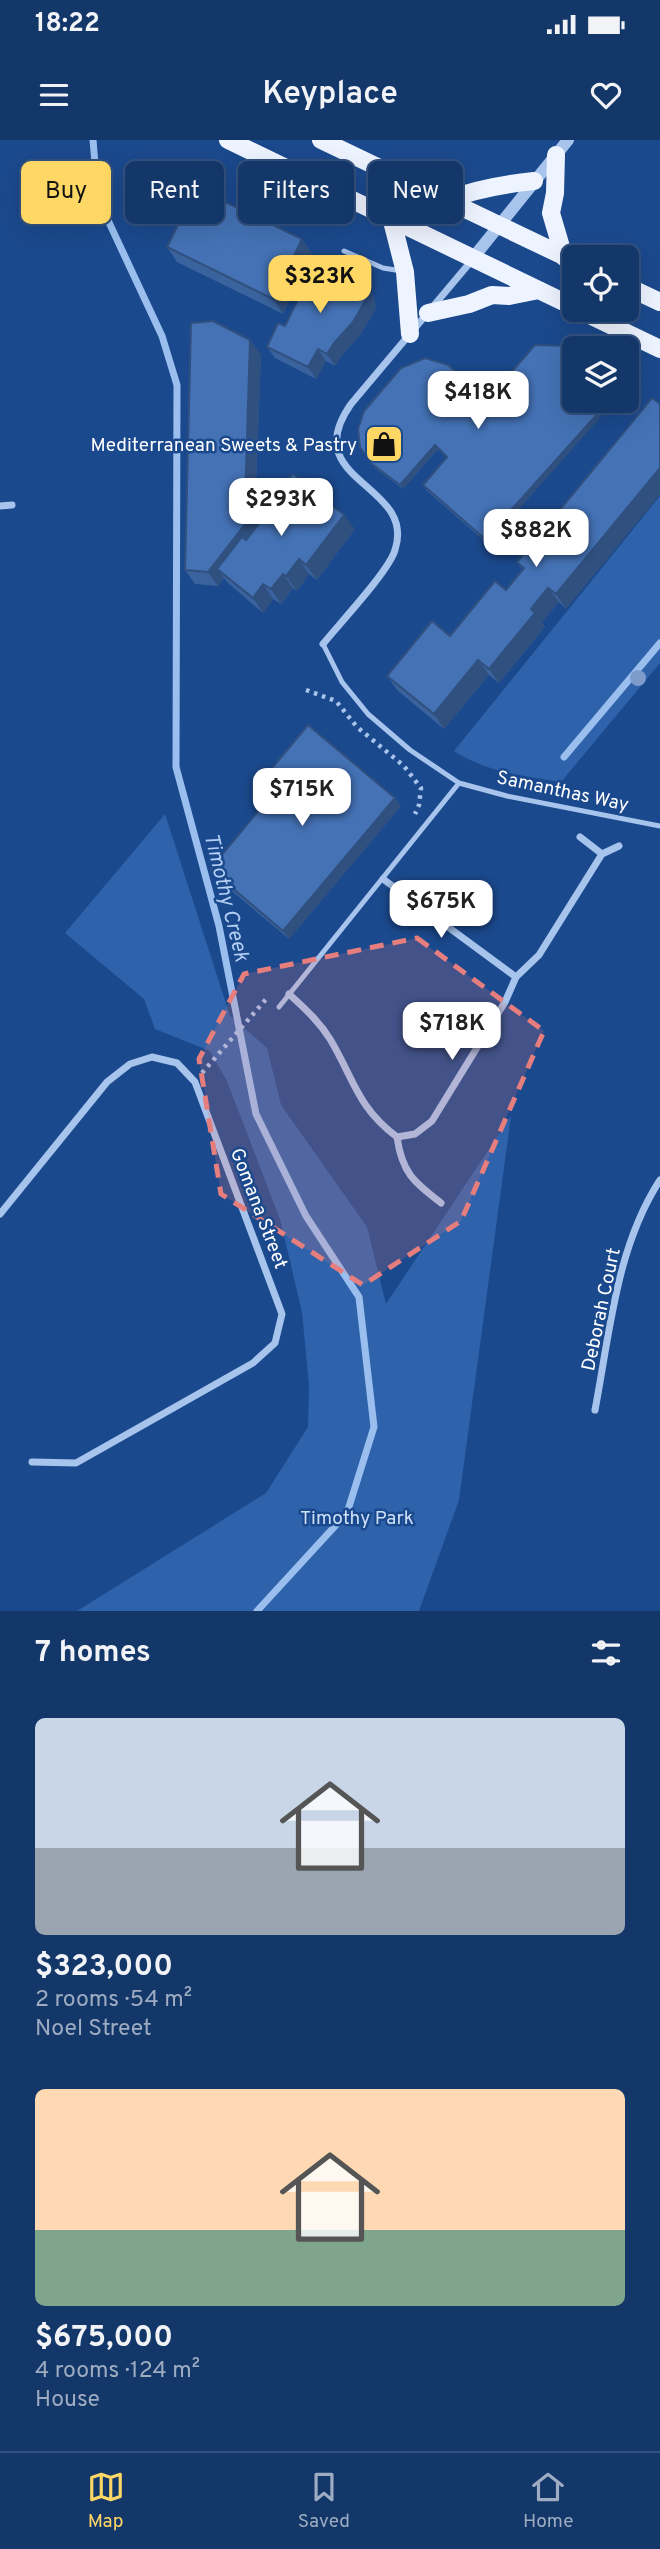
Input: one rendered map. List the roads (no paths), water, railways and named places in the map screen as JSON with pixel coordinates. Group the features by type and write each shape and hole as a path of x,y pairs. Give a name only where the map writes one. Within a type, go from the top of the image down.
{"main road":[{"path":"228,140 368,208"},
{"path":"321,140 368,162"},
{"path":"556,155 551,213 564,245"},
{"path":"463,194 504,184 534,181"},
{"path":"463,207 562,256"},
{"path":"393,224 405,272 410,334"},
{"path":"401,224 562,301"},
{"path":"428,313 469,304 492,295 509,296 539,290"},
{"path":"639,292 660,302"},
{"path":"604,322 660,349"}],"street":[{"path":"323,644 392,559 398,532 392,511 344,464 336,445 338,423 568,140"},
{"path":"0,506 12,505"},
{"path":"580,836 602,854"},
{"path":"397,1137 415,1134 432,1121 505,1002 516,977 539,955 602,854 619,846"},
{"path":"383,879 516,977"},
{"path":"289,994 314,1017 329,1038 364,1105 382,1126 397,1137 400,1155 412,1181 441,1203"},
{"name":"Gomana Street","path":"0,1214 107,1082 130,1064 152,1057 177,1063 195,1082 282,1314 275,1343 253,1363 76,1463 32,1462"},
{"name":"Deborah Court","path":"595,1410 623,1262 637,1223 660,1180"}],"lane":[{"path":"344,251 383,268 405,272"},
{"name":"Samanthas Way","path":"323,644 342,682 368,714 410,751 459,783 507,796 660,826"},
{"path":"279,1006 459,783"}],"waterway":[{"name":"Timothy Creek","path":"93,140 97,187 106,216 162,336 177,385 176,767 219,926 256,1114 306,1216 359,1297 374,1427 347,1513 257,1611"},
{"path":"564,757 660,643"}],"place":[{"name":"Mediterranean Sweets & Pastry","path":"384,444"}],"park label":[{"name":"Timothy Park","path":"357,1517"}]}
